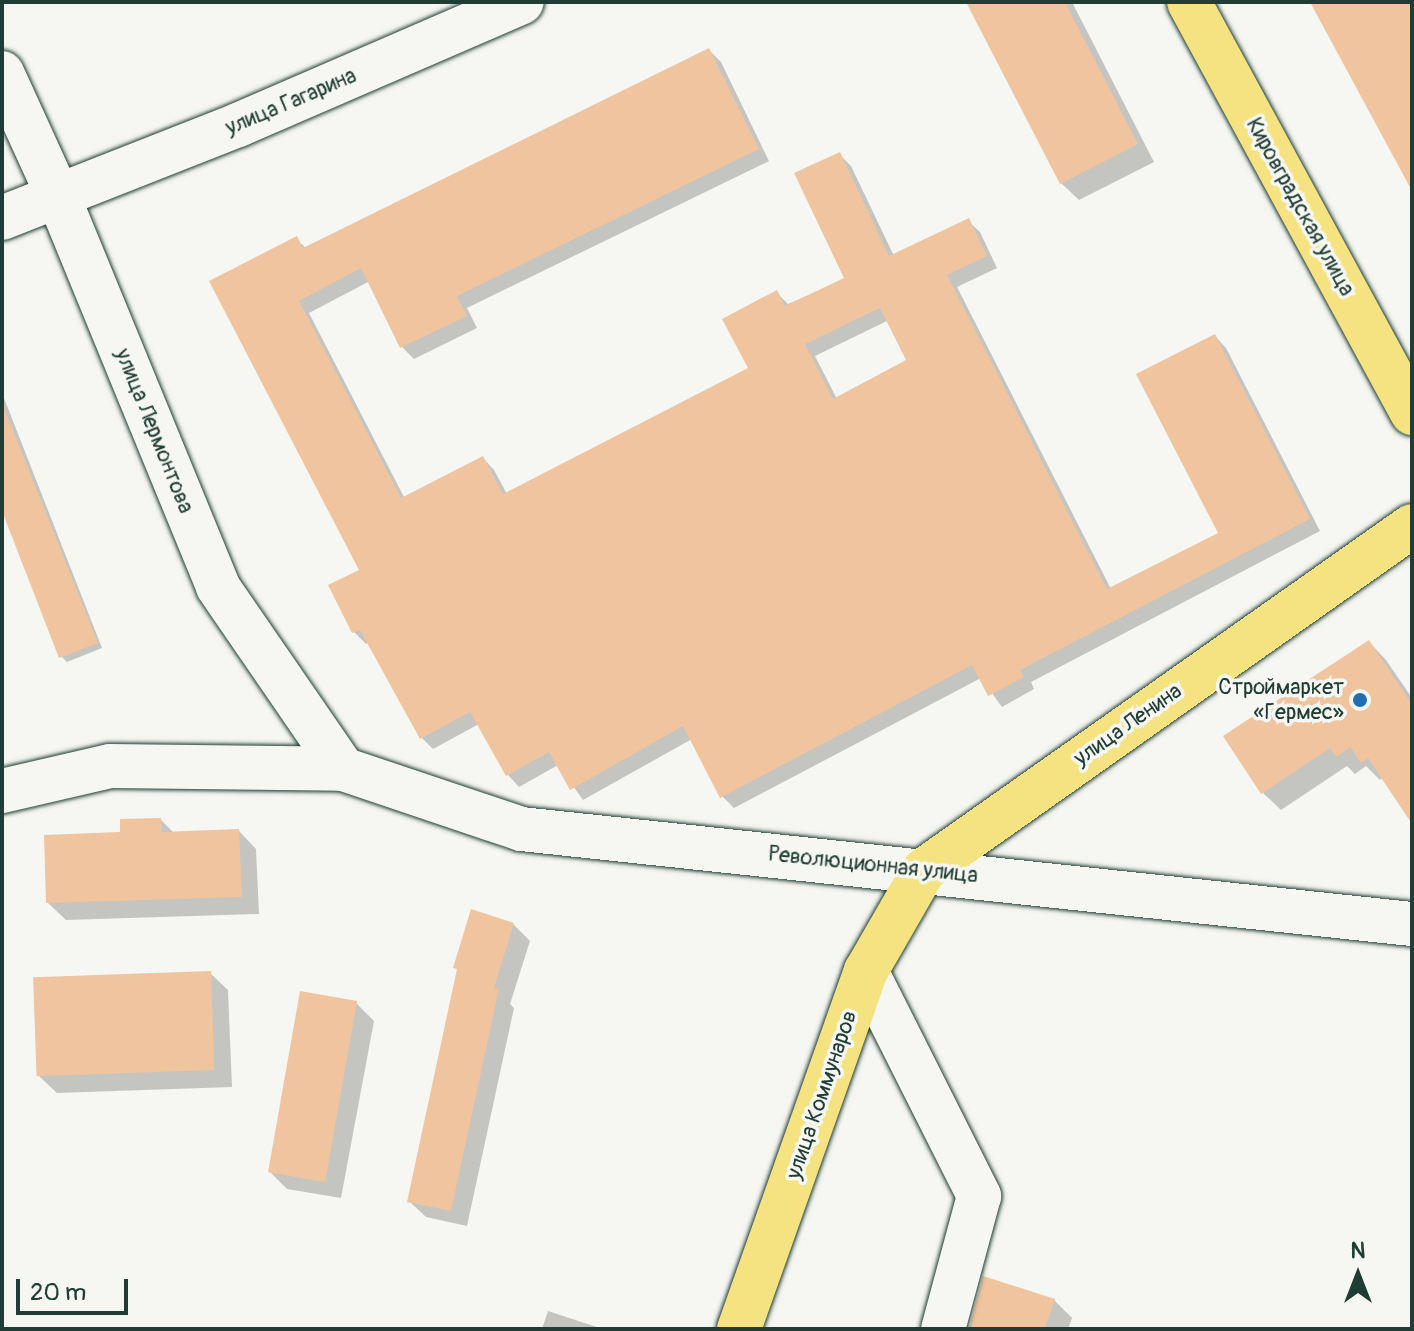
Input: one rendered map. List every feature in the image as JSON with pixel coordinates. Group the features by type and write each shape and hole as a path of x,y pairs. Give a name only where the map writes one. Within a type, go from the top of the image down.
{"main road":[{"name":"Кировградская улица","path":"1189,2 1412,413"},
{"name":"улица Ленина","path":"924,870 1412,526"},
{"name":"улица Коммунаров","path":"739,1329 866,971 924,870"}],"street":[{"name":"улица Гагарина","path":"2,218 238,125 522,2"},
{"name":"улица Лермонтова","path":"2,73 58,196 218,587 343,769"},
{"name":"Революционная улица","path":"2,791 110,766 343,769 521,829 1412,924"},
{"path":"866,971 979,1196 943,1329"}],"building":[{"path":"966,2 1065,2 1138,144 1060,184"},
{"path":"1310,2 1412,2 1412,191"},
{"path":"709,48 759,149 457,296 467,316 400,348 361,268 299,301 401,498 483,456 503,494 748,368 722,319 777,290 785,306 844,278 794,173 840,152 889,256 969,218 987,256 947,275 1107,589 1218,533 1136,374 1215,334 1310,519 1020,670 1024,677 988,696 972,665 720,798 683,726 570,790 549,752 506,776 470,712 420,739 360,630 352,633 328,585 359,570 209,281 297,236 303,248","holes":["880,308 906,360 833,399 805,344"]},
{"path":"2,403 98,643 59,658 2,511"},
{"path":"1369,640 1412,704 1412,824 1368,758 1361,763 1350,747 1336,757 1330,748 1261,794 1223,736"},
{"path":"161,818 162,832 239,829 242,897 46,903 44,835 120,832 120,819"},
{"path":"471,909 514,923 494,988 499,989 451,1211 407,1202 457,969 453,968"},
{"path":"211,971 214,1070 37,1076 33,977"},
{"path":"300,991 357,1001 325,1182 268,1172"},
{"path":"983,1276 1055,1299 1045,1329 969,1329"}],"place":[{"name":"Строймаркет «Гермес»","path":"1360,700"}]}
